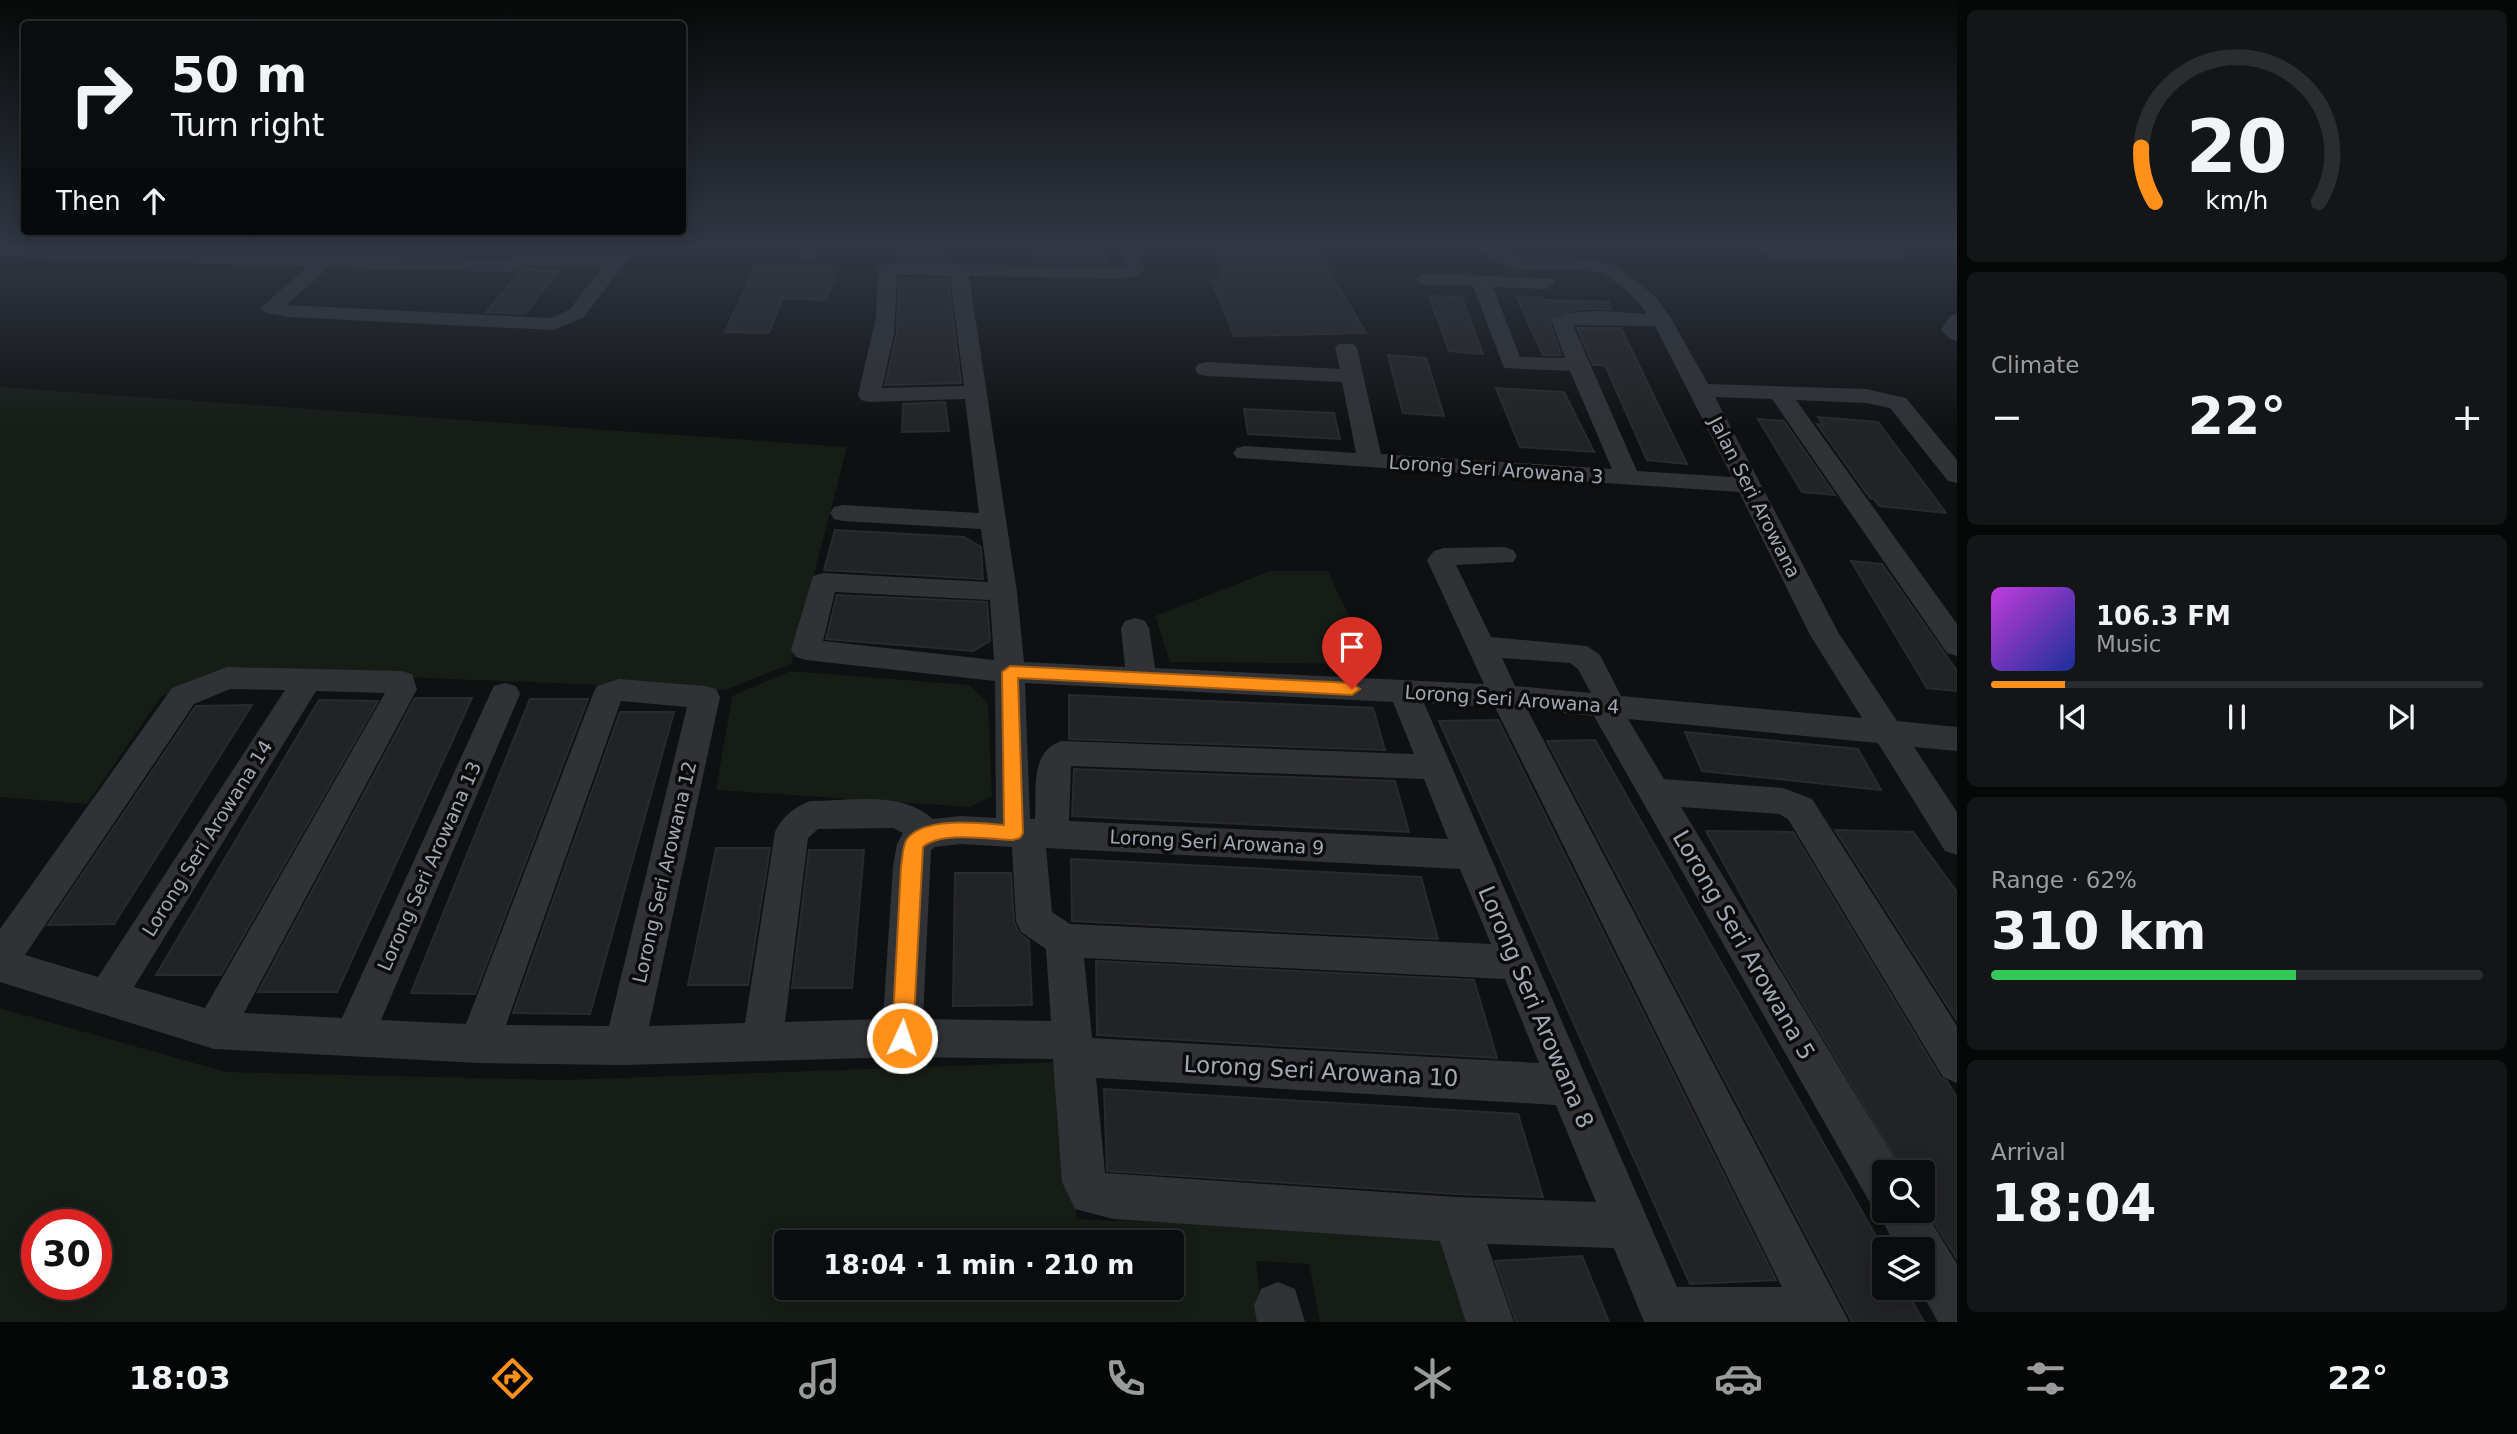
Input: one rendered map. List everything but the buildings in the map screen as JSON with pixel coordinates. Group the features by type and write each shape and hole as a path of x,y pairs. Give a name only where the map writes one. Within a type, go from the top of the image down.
{"street":[{"path":"275,309 553,324 576,314 580,309"},
{"path":"888,309 884,341 869,395 975,392"},
{"path":"964,309 1003,592 1010,672 1031,833 1034,920 1064,940 1517,962"},
{"path":"1492,309 1513,363 1578,365"},
{"name":"Jalan Seri Arowana","path":"1654,309 1700,390 1825,635 1957,841"},
{"path":"1628,477 1578,365 1562,321 1662,320"},
{"path":"1957,320 1951,330 1957,335"},
{"path":"1346,348 1370,461"},
{"path":"1206,369 1352,376"},
{"path":"1700,390 1866,396 1898,403 1957,477"},
{"path":"1779,393 1957,646"},
{"name":"Lorong Seri Arowana 3","path":"1245,453 1747,485"},
{"path":"843,513 993,522"},
{"path":"1504,556 1444,557 1440,560 1505,696 1822,1316 1666,1316"},
{"name":"Lorong Seri Arowana 4","path":"1003,592 823,582 806,649 1010,672 1505,696 1957,739"},
{"path":"1135,628 1142,678"},
{"name":"Lorong Seri Arowana 5","path":"1480,646 1577,653 1589,662 1606,693 1604,704 1872,1163"},
{"path":"0,960 183,696 227,678 401,682 402,689 214,1030"},
{"name":"Lorong Seri Arowana 14","path":"107,996 308,680"},
{"name":"Lorong Seri Arowana 12","path":"479,1044 608,694 619,690 705,697 624,1046"},
{"name":"Lorong Seri Arowana 8","path":"1404,692 1666,1316"},
{"name":"Lorong Seri Arowana 13","path":"352,1038 505,694"},
{"path":"1031,833 1055,759 1062,753 1436,767"},
{"path":"1655,792 1783,801 1800,809 1957,1063"},
{"path":"762,1041 792,832 810,815 893,814 943,832"},
{"path":"902,1038 914,844 943,832"},
{"name":"Lorong Seri Arowana 9","path":"943,832 1031,833 1472,855"},
{"path":"1064,940 1084,1182 1091,1193 1113,1197 1457,1220 1628,1226"},
{"name":"Lorong Seri Arowana 10","path":"0,965 214,1030 479,1044 624,1046 902,1038 1073,1048 1569,1086"},
{"path":"1457,1220 1490,1322"},
{"path":"1935,1270 1956,1306"}],"shaded area":[{"path":"0,387 847,447 791,664 724,690 226,670 161,697 87,804 0,797"},
{"path":"1270,571 1328,571 1371,664 1170,662 1155,616"},
{"path":"790,671 969,685 988,703 992,796 970,807 716,790 732,696"},
{"path":"0,1008 226,1072 562,1080 1060,1062 1077,1219 1449,1234 1474,1322 1320,1322 1309,1264 1256,1261 1263,1322 0,1322"}],"route":[{"path":"902,1038 914,844 926,834 943,832 961,830 1013,833 1010,672 1352,689"}]}
